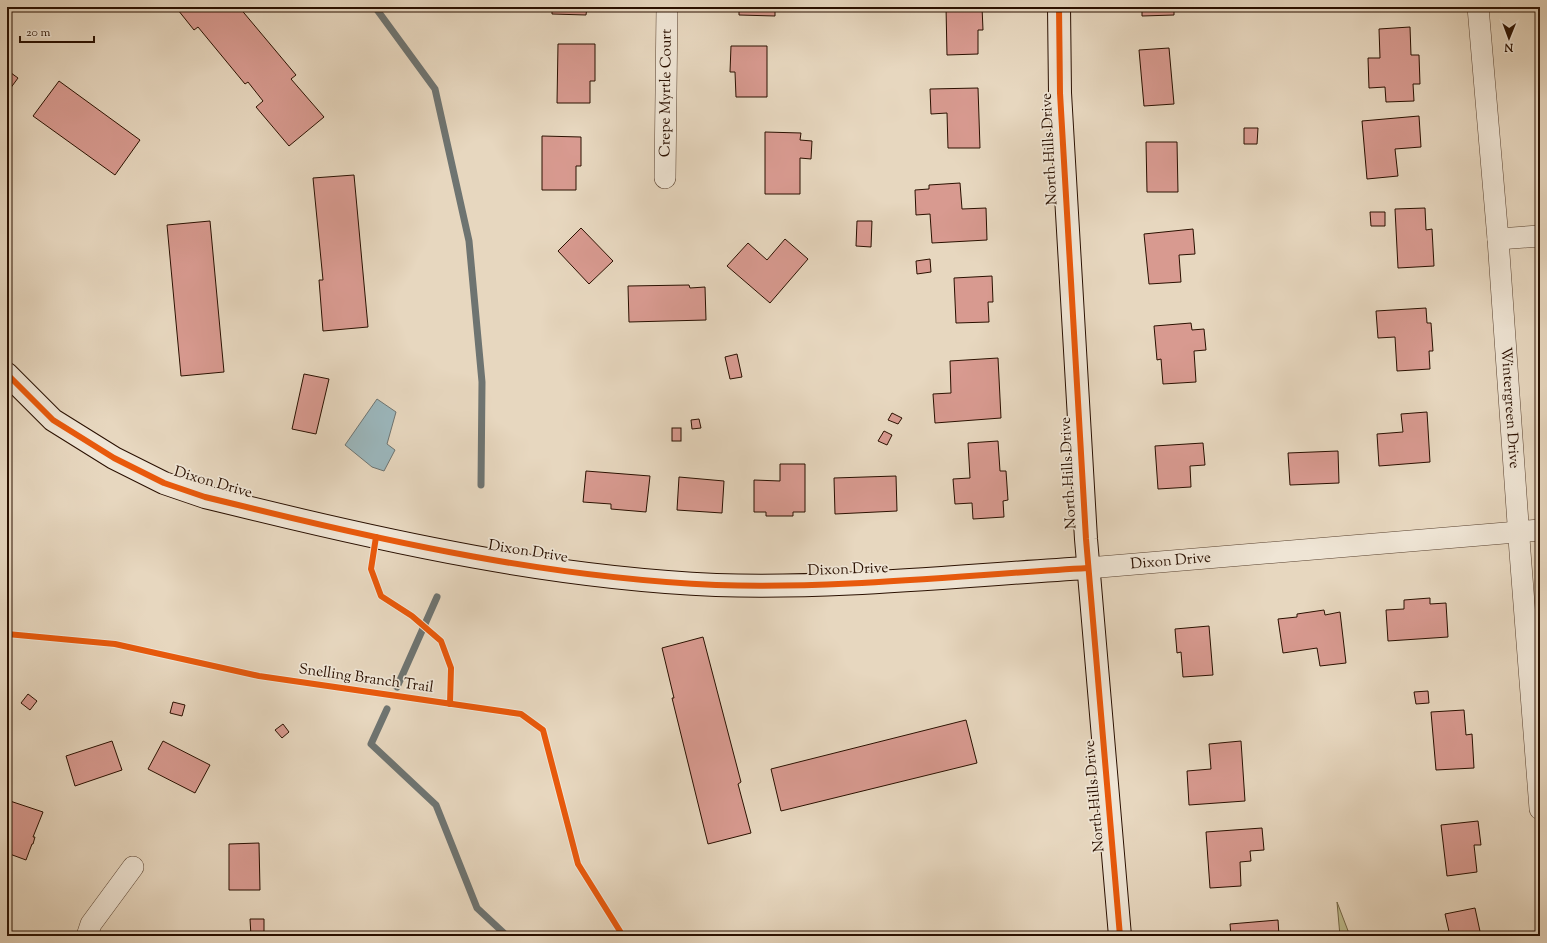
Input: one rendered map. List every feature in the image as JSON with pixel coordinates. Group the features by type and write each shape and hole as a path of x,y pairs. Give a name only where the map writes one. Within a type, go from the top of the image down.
{"street":[{"name":"Crepe Myrtle Court","path":"666,178 667,7"},
{"name":"North Hills Drive","path":"1059,7 1060,93 1088,568 1120,936"},
{"name":"Wintergreen Drive","path":"1478,7 1498,239 1540,809"},
{"path":"1498,239 1540,236"},
{"name":"Dixon Drive","path":"7,374 53,420 114,458 164,483 205,497 438,550 559,571 640,580 717,585 862,583 1088,568 1540,530"},
{"path":"87,936 91,924 133,867"}],"shaded area":[{"path":"1337,902 1350,936 1340,936"}],"water":[{"path":"377,399 396,412 387,444 395,450 384,471 372,467 345,445"}],"building":[{"path":"171,7 239,7 296,75 291,79 324,117 289,146 256,107 263,101 248,82 245,84 198,27 194,30 178,10 176,12"},
{"path":"552,7 587,7 586,15 552,14"},
{"path":"739,7 775,7 775,16 739,15"},
{"path":"946,7 982,7 983,30 978,30 978,54 947,55"},
{"path":"1142,7 1174,7 1174,15 1142,16"},
{"path":"1215,7 1227,7 1228,9 1215,9"},
{"path":"1410,27 1411,55 1419,55 1420,84 1413,84 1414,101 1386,102 1385,87 1369,88 1368,58 1380,58 1379,29"},
{"path":"558,44 595,44 595,81 590,81 590,103 557,103"},
{"path":"731,46 767,46 767,97 736,97 735,72 730,72"},
{"path":"1169,48 1174,104 1144,106 1139,50"},
{"path":"7,70 18,78 7,93"},
{"path":"59,81 140,140 115,175 33,116"},
{"path":"978,88 980,148 948,148 947,113 931,114 930,89"},
{"path":"1419,116 1421,147 1395,149 1398,176 1367,179 1362,121"},
{"path":"1244,128 1258,128 1257,144 1244,144"},
{"path":"765,132 801,133 800,140 812,141 811,159 800,158 800,194 765,194"},
{"path":"542,136 581,137 581,166 576,166 576,190 542,190"},
{"path":"1146,142 1177,142 1178,192 1147,192"},
{"path":"354,175 368,327 323,331 319,280 323,280 313,178"},
{"path":"960,183 962,209 986,208 987,240 932,243 930,214 916,215 915,190 929,189 929,185"},
{"path":"1425,208 1426,230 1432,229 1434,266 1398,268 1395,209"},
{"path":"1370,212 1385,212 1385,226 1371,226"},
{"path":"210,221 224,372 181,376 167,225"},
{"path":"857,221 872,221 871,247 856,246"},
{"path":"581,228 613,261 589,284 558,251"},
{"path":"1193,229 1195,254 1179,255 1181,282 1149,284 1144,234"},
{"path":"785,239 808,259 770,303 727,266 748,243 767,260"},
{"path":"930,259 931,272 917,274 916,261"},
{"path":"992,276 993,302 988,302 989,322 956,323 954,278"},
{"path":"689,285 690,288 705,287 706,320 629,322 628,286"},
{"path":"1426,308 1427,323 1431,323 1433,351 1429,351 1430,369 1397,371 1395,337 1378,338 1376,311"},
{"path":"1191,323 1192,330 1204,329 1206,350 1194,351 1196,382 1163,384 1161,359 1157,360 1154,326"},
{"path":"737,354 742,377 730,379 725,357"},
{"path":"998,358 1001,418 935,423 933,394 951,393 950,361"},
{"path":"304,374 329,379 316,434 292,429"},
{"path":"1427,412 1430,462 1379,466 1377,434 1403,432 1401,414"},
{"path":"892,413 902,418 898,424 888,420"},
{"path":"699,419 701,428 692,429 691,420"},
{"path":"672,428 681,428 681,441 672,441"},
{"path":"884,431 892,435 887,445 878,441"},
{"path":"998,441 1000,471 1006,471 1008,500 1003,501 1004,517 973,519 972,503 955,504 953,479 970,478 968,443"},
{"path":"1203,443 1205,465 1190,466 1191,487 1158,489 1155,446"},
{"path":"1338,451 1339,483 1290,485 1288,453"},
{"path":"780,464 805,464 805,512 793,512 793,516 766,516 766,512 754,512 754,480 780,481"},
{"path":"586,471 650,476 646,512 611,509 611,504 583,502"},
{"path":"896,476 897,511 835,514 834,478"},
{"path":"679,477 724,481 722,513 677,510"},
{"path":"1430,598 1430,604 1446,603 1448,637 1388,641 1386,610 1404,609 1404,600"},
{"path":"1324,610 1325,615 1340,612 1346,663 1320,666 1317,648 1283,653 1278,619 1297,617 1297,614"},
{"path":"1209,626 1213,675 1183,677 1181,652 1177,653 1175,629"},
{"path":"703,637 741,782 738,784 751,833 708,844 672,698 674,698 662,648"},
{"path":"1428,691 1429,703 1416,704 1414,692"},
{"path":"28,694 37,701 30,710 21,703"},
{"path":"173,702 185,705 182,716 170,713"},
{"path":"1464,710 1466,735 1472,734 1474,768 1436,770 1431,712"},
{"path":"966,720 977,763 781,811 771,769"},
{"path":"283,724 289,732 282,738 275,730"},
{"path":"112,741 122,770 75,786 66,756"},
{"path":"163,741 210,765 195,793 148,769"},
{"path":"1241,741 1245,801 1189,805 1187,771 1211,769 1209,744"},
{"path":"10,801 43,812 33,837 35,837 33,844 26,860 7,853 7,810"},
{"path":"1478,821 1481,845 1474,845 1477,872 1447,876 1441,825"},
{"path":"1262,828 1264,850 1250,851 1251,861 1240,862 1241,886 1210,888 1206,832"},
{"path":"259,843 260,890 229,890 229,844"},
{"path":"1475,908 1481,936 1450,936 1445,914"},
{"path":"250,919 264,919 264,936 251,936"},
{"path":"1278,920 1279,936 1231,936 1230,924"}],"waterway":[{"path":"375,7 435,89 469,241 482,382 481,485"},
{"path":"397,687 437,597"},
{"path":"387,709 371,744 436,805 477,908 507,936"}],"cycle path":[{"path":"1059,7 1060,93 1086,539 1120,936"},
{"path":"7,374 53,420 114,458 164,483 205,497 353,532 413,545 534,567 655,581 762,586 902,581 1088,568"},
{"path":"376,537 371,569 381,596 412,616 441,641 451,668 450,704"},
{"name":"Snelling Branch Trail","path":"7,634 115,644 259,676 521,714 543,730 578,864 623,936"}]}
